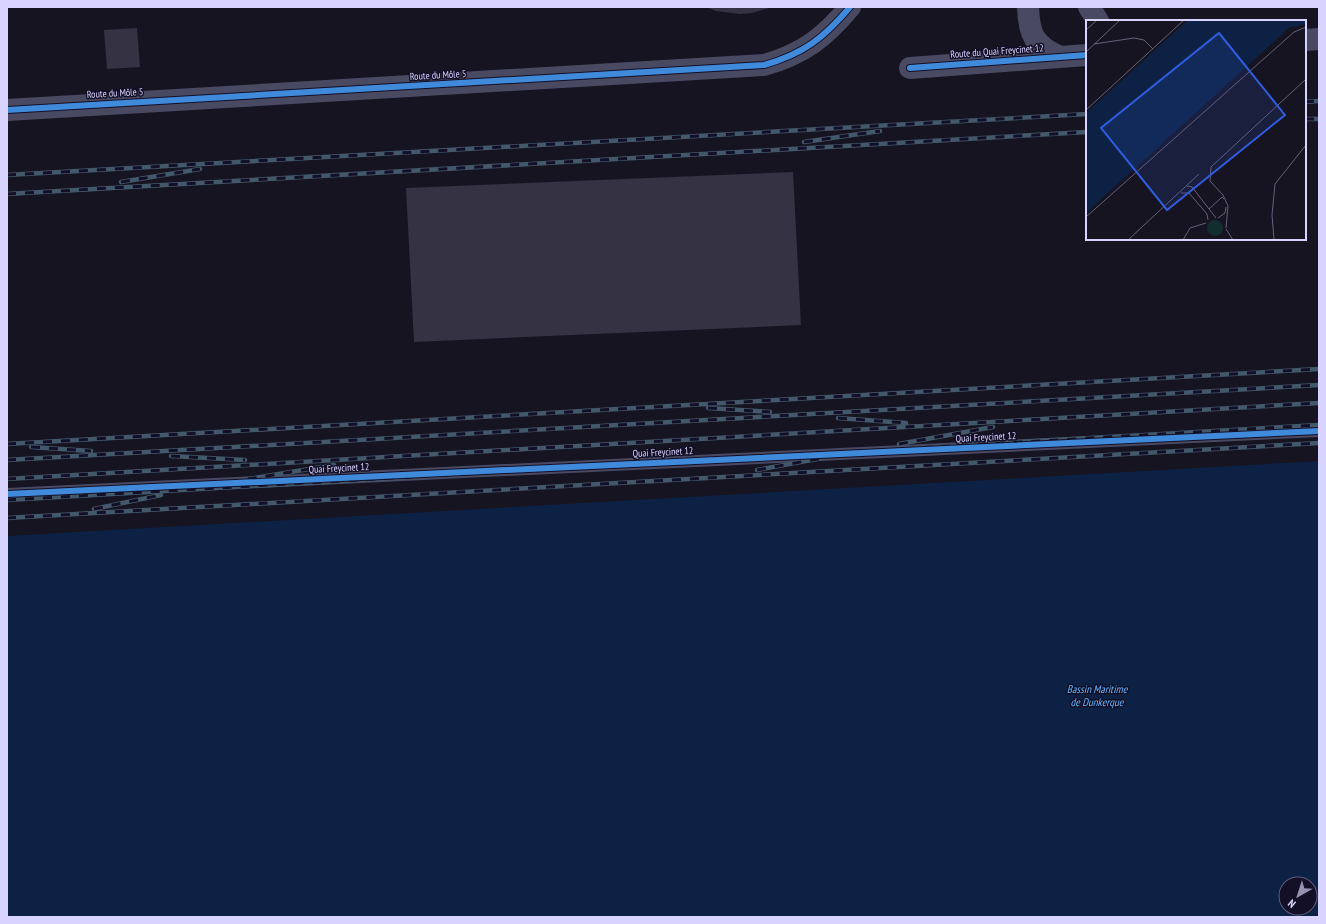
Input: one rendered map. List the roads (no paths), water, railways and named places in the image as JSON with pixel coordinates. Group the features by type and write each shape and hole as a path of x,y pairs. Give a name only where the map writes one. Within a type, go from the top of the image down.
{"street":[{"name":"Route du Môle 5","path":"7,110 756,66 778,61 806,49 831,30 850,7"},
{"path":"1028,7 1028,21 1034,38 1041,46 1060,57"},
{"path":"1089,7 1097,20"},
{"path":"1306,40 1319,39"},
{"name":"Route du Quai Freycinet 12","path":"910,68 1086,55"}],"lane":[{"name":"Quai Freycinet 12","path":"7,494 1319,430"}],"water":[{"name":"Bassin Maritime de Dunkerque","path":"1319,461 1319,917 7,917 7,536"}],"railway":[{"path":"1306,102 1319,101"},
{"path":"7,175 1086,114"},
{"path":"1306,119 1319,119"},
{"path":"804,142 880,131"},
{"path":"7,194 1086,132"},
{"path":"121,182 200,169"},
{"path":"7,444 1319,369"},
{"path":"7,460 1319,385"},
{"path":"7,479 1319,403"},
{"path":"708,408 770,412"},
{"path":"838,418 906,423"},
{"path":"7,500 1319,425"},
{"path":"899,444 993,427"},
{"path":"7,518 1319,443"},
{"path":"31,447 91,451"},
{"path":"171,456 245,460"},
{"path":"757,470 828,457"},
{"path":"230,482 334,465"},
{"path":"94,509 161,495"}]}
